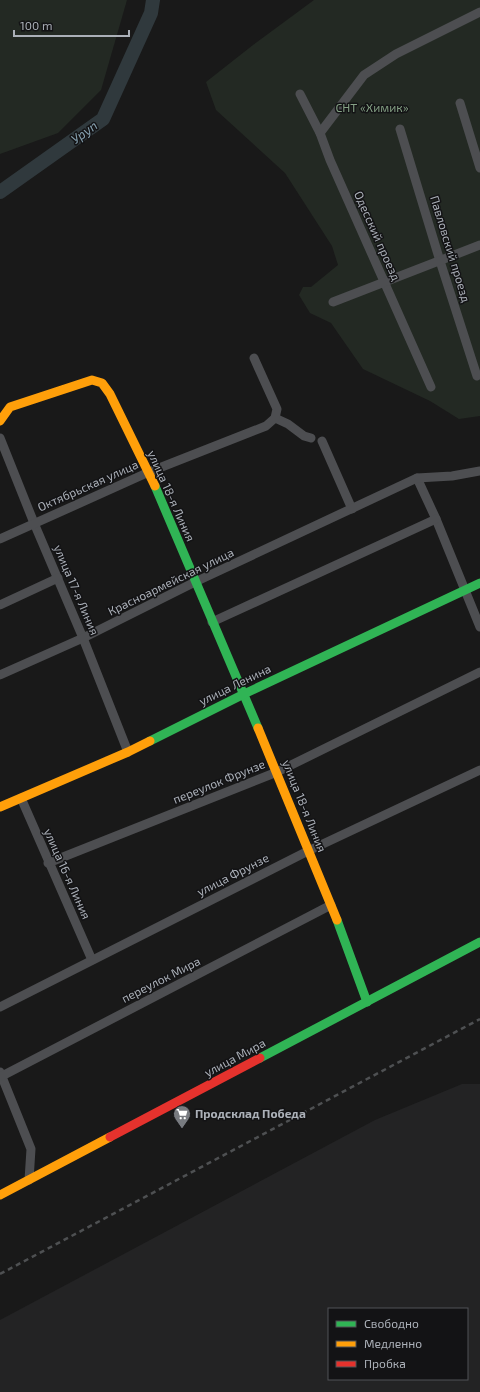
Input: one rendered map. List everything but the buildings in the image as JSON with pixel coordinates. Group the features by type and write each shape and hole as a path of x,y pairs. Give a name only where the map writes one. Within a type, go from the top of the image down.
{"main road":[{"name":"улица 18-я Линия","path":"0,421 10,407 92,380 102,383 110,394 149,472 277,772 331,905 367,1002"},
{"name":"улица Ленина","path":"0,807 128,752 244,694 480,583"},
{"name":"улица Мира","path":"0,1195 480,942"}],"street":[{"path":"320,133 364,74 396,54 480,12"},
{"name":"Одесский проезд","path":"300,94 320,133 330,160 431,388"},
{"path":"460,103 480,168"},
{"name":"Павловский проезд","path":"400,129 477,376"},
{"path":"333,302 480,245"},
{"path":"254,358 277,409 275,418 288,424 304,436 311,438"},
{"name":"Октябрьская улица","path":"0,539 149,472 266,426 275,418"},
{"name":"улица 17-я Линия","path":"0,438 83,638 128,752"},
{"path":"322,441 352,508"},
{"name":"Красноармейская улица","path":"0,675 83,638 195,582 417,478 452,476 480,470"},
{"path":"417,478 436,519 480,627"},
{"path":"212,622 436,519"},
{"path":"0,605 58,578"},
{"name":"переулок Фрунзе","path":"48,863 277,772 480,672"},
{"name":"улица Фрунзе","path":"0,1007 308,851 480,770"},
{"name":"улица 16-я Линия","path":"20,798 92,960"},
{"name":"переулок Мира","path":"1,1074 331,905"},
{"path":"1,1074 3,1091 31,1149 29,1180"}],"shaded area":[{"path":"462,1084 480,1084 480,1392 0,1392 0,1320 375,1120"}],"green space":[{"path":"0,0 127,0 101,90 58,133 0,154"},
{"name":"СНТ «Химик»","path":"314,0 480,0 480,416 459,419 430,401 363,369 331,323 310,313 299,295 303,287 311,287 338,265 332,246 285,173 216,110 206,82"}],"waterway":[{"name":"Уруп","path":"0,192 103,119 151,13 153,0"}],"railway":[{"path":"0,1274 480,1019"}],"traffic: fast":[{"path":"155,486 258,728"},
{"path":"150,741 244,694 480,583"},
{"path":"337,920 367,1002"},
{"path":"260,1058 480,942"}],"traffic: slow":[{"path":"0,421 10,407 92,380 102,383 110,394 155,486"},
{"path":"258,728 337,920"},
{"path":"0,807 128,752 150,741"},
{"path":"0,1195 110,1137"}],"traffic: jam":[{"path":"110,1137 260,1058"}],"place":[{"name":"Продсклад Победа","path":"182,1129"}]}
